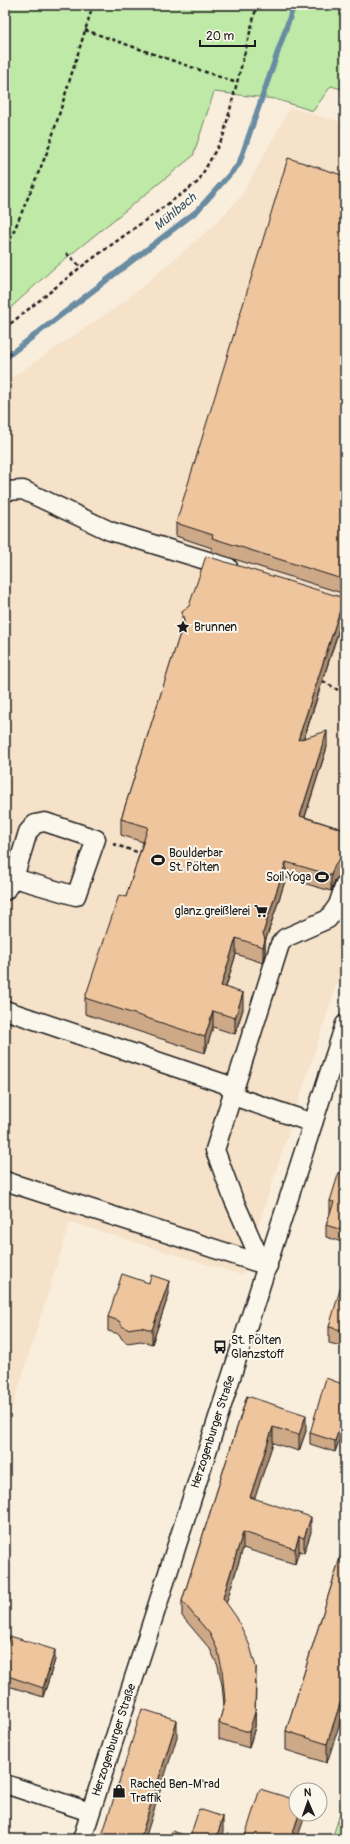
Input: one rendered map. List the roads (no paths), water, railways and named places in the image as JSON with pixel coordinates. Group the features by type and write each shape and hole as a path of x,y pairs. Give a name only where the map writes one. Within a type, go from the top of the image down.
{"street":[{"path":"5,491 23,490 110,531 246,573"},
{"path":"45,822 96,839 76,896 9,884 28,832 35,824 45,822"},
{"path":"265,1265 233,1198 215,1150 232,1092 280,944 285,938 328,919 338,905 345,884"},
{"path":"5,1010 225,1084 239,1098 313,1123"},
{"name":"Herzogenburger Straße","path":"82,1839 265,1265 345,1024"},
{"path":"5,1181 265,1265"},
{"path":"5,1784 90,1812"}],"waterway":[{"name":"Mühlbach","path":"5,358 197,211 239,164 294,5"}],"place":[{"name":"Brunnen","path":"183,627"},
{"name":"Boulderbar St. Pölten","path":"158,860"},
{"name":"Soil Yoga","path":"322,877"},
{"name":"glanz.greißlerei","path":"261,911"},
{"name":"St. Pölten Glanzstoff","path":"220,1347"},
{"name":"Rached Ben-M'rad Traffik","path":"119,1791"}]}
